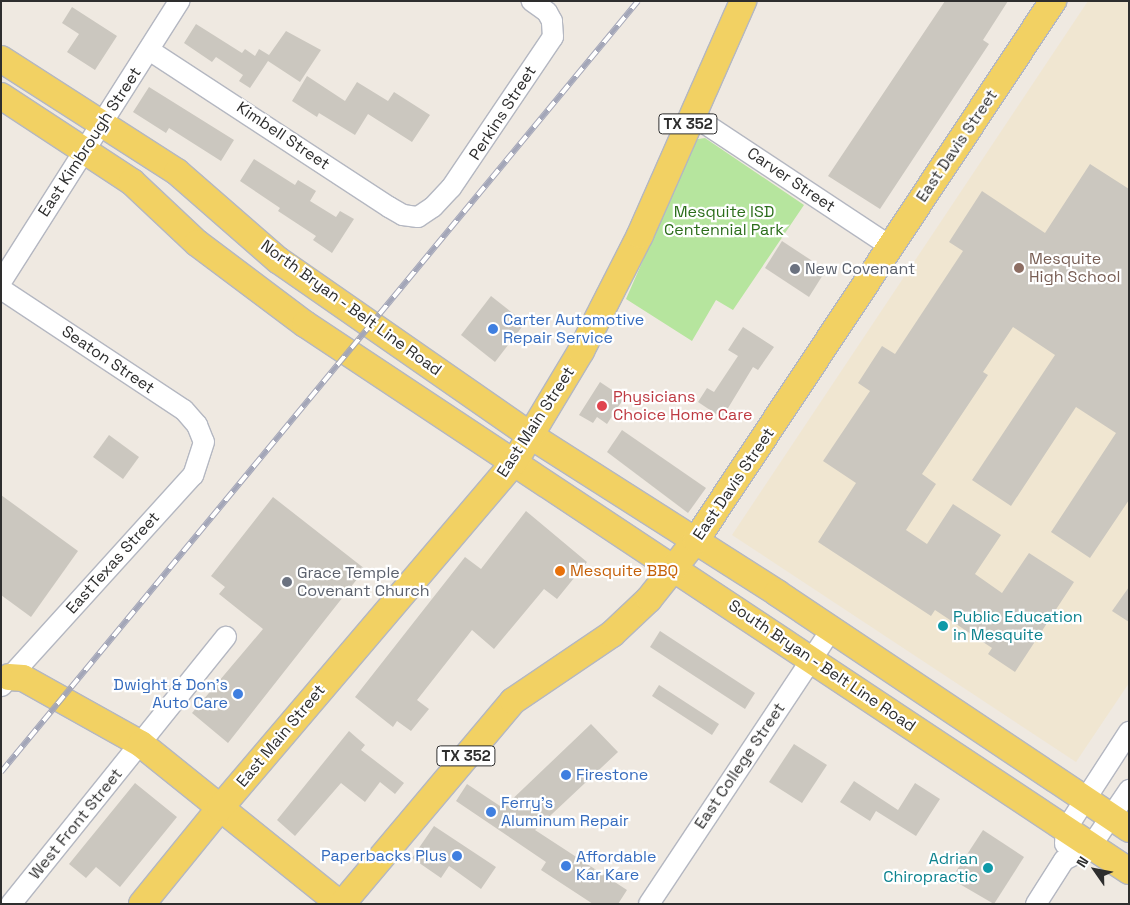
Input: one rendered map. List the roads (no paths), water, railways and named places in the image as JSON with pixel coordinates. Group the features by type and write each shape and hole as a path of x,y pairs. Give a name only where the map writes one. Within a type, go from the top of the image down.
{"main road":[{"name":"East Main Street","path":"220,808 515,461 581,351 640,236 743,1"},
{"name":"East Davis Street","path":"341,904 513,701 612,634 649,599 675,567 696,540 1053,1"},
{"name":"North Bryan - Belt Line Road","path":"1,58 194,185 278,260 531,436"},
{"name":"North Bryan - Belt Line Road","path":"1,96 132,182 197,243 305,324 515,461"},
{"path":"531,436 696,540 832,629 1120,823"},
{"name":"South Bryan - Belt Line Road","path":"515,461 1129,871"},
{"path":"4,678 23,678 141,744 341,904"},
{"name":"TX 352","path":"142,904 220,808"}],"street":[{"name":"East Kimbrough Street","path":"1,282 82,149 149,50 179,1"},
{"name":"Perkins Street","path":"418,217 433,207 452,188 553,37 550,17 532,1"},
{"name":"Kimbell Street","path":"149,50 390,207 403,215 418,217"},
{"name":"Carver Street","path":"692,115 890,246"},
{"name":"Seaton Street","path":"1,289 184,410 197,425 204,442"},
{"name":"EastTexas Street","path":"4,678 193,475 204,442"},
{"name":"East College Street","path":"649,904 832,629"},
{"name":"West Front Street","path":"11,904 226,637"},
{"path":"1036,904 1064,860 1066,829 1129,732"},
{"path":"1064,860 1091,846 1120,823 1129,790"}],"railway":[{"path":"1,772 638,1"}],"place":[{"name":"Mesquite High School","path":"1019,268"},
{"name":"New Covenant","path":"795,269"},
{"name":"Carter Automotive Repair Service","path":"493,329"},
{"name":"Physicians Choice Home Care","path":"602,406"},
{"name":"Mesquite BBQ","path":"560,571"},
{"name":"Grace Temple Covenant Church","path":"287,582"},
{"name":"Public Education in Mesquite","path":"943,626"},
{"name":"Dwight & Don's Auto Care","path":"238,694"},
{"name":"Firestone","path":"566,775"},
{"name":"Ferry's Aluminum Repair","path":"491,812"},
{"name":"Paperbacks Plus","path":"457,856"},
{"name":"Affordable Kar Kare","path":"566,866"},
{"name":"Adrian Chiropractic","path":"988,868"}],"park label":[{"name":"Mesquite ISD Centennial Park","path":"724,221"}]}
